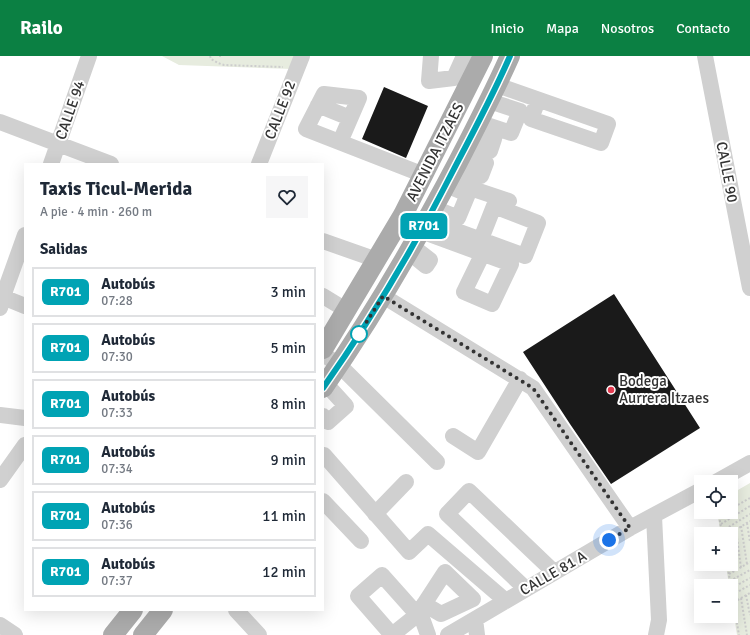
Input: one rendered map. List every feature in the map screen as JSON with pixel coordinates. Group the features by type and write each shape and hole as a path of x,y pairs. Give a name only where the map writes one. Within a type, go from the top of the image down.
{"main road":[{"name":"AVENIDA ITZAES","path":"324,347 377,260 424,175 464,75 483,56"},
{"name":"AVENIDA ITZAES","path":"324,386 331,359 383,296 421,231 493,93 510,56"},
{"path":"403,215 421,231"},
{"path":"113,635 133,611"},
{"path":"143,635 162,611"}],"street":[{"name":"CALLE 94","path":"51,163 89,56"},
{"name":"CALLE 92","path":"259,163 302,56"},
{"path":"431,56 428,82 464,75 464,56"},
{"name":"CALLE 90","path":"705,56 749,280"},
{"path":"493,93 538,100"},
{"path":"493,93 520,112 512,133 460,157 511,198"},
{"path":"340,142 359,98 324,94 306,129 424,175"},
{"path":"318,105 350,118"},
{"path":"0,122 108,163"},
{"path":"421,231 482,246"},
{"path":"24,238 1,301 24,306"},
{"path":"324,241 377,260"},
{"path":"383,296 533,388 630,528"},
{"path":"324,297 346,310"},
{"path":"331,359 437,462"},
{"path":"453,436 478,452 520,379"},
{"path":"324,386 346,406 328,422 324,417"},
{"path":"0,415 24,418"},
{"path":"0,480 24,446"},
{"path":"324,455 409,552 428,534 506,601"},
{"path":"729,475 750,463"},
{"path":"375,514 406,482"},
{"path":"526,588 447,514 469,492 554,572"},
{"name":"CALLE 81 A","path":"455,633 526,588 630,528 694,494"},
{"path":"324,503 361,541"},
{"path":"654,516 659,620 656,635"},
{"path":"421,610 392,635 358,596 382,575 421,610 428,635"},
{"path":"237,611 259,635"},
{"path":"475,619 477,635"},
{"path":"0,625 15,635"}],"path":[{"path":"210,56 211,59 224,65 283,67"},
{"path":"738,505 750,498"},
{"path":"721,524 750,506"},
{"path":"731,527 750,514"},
{"path":"720,519 721,527"},
{"path":"738,528 750,521"},
{"path":"747,523 750,542"},
{"path":"738,569 749,563 741,526"},
{"path":"738,545 741,568"},
{"path":"734,579 750,570"},
{"path":"728,571 730,579"},
{"path":"729,574 734,571"},
{"path":"738,584 750,578"},
{"path":"738,592 750,585"},
{"path":"738,600 750,593"},
{"path":"746,595 750,615"},
{"path":"741,598 747,635"},
{"path":"737,623 739,635"}],"shaded area":[{"path":"162,56 298,56 293,69 179,65"},
{"path":"750,483 750,635 737,635 735,623 738,623 738,579 728,579 727,571 738,571 738,527 720,527 718,519 738,519 738,490"}],"building":[{"path":"384,87 428,106 406,158 362,139"},
{"name":"Bodega Aurrera Itzaes","path":"614,294 700,428 611,484 523,352"}],"bus line":[{"name":"R701","path":"324,387 383,296 434,208 497,85 510,56"}],"place":[{"name":"Bodega Aurrera Itzaes","path":"611,390"}],"route":[{"path":"359,334 383,296 533,388 630,528 609,540"}]}
